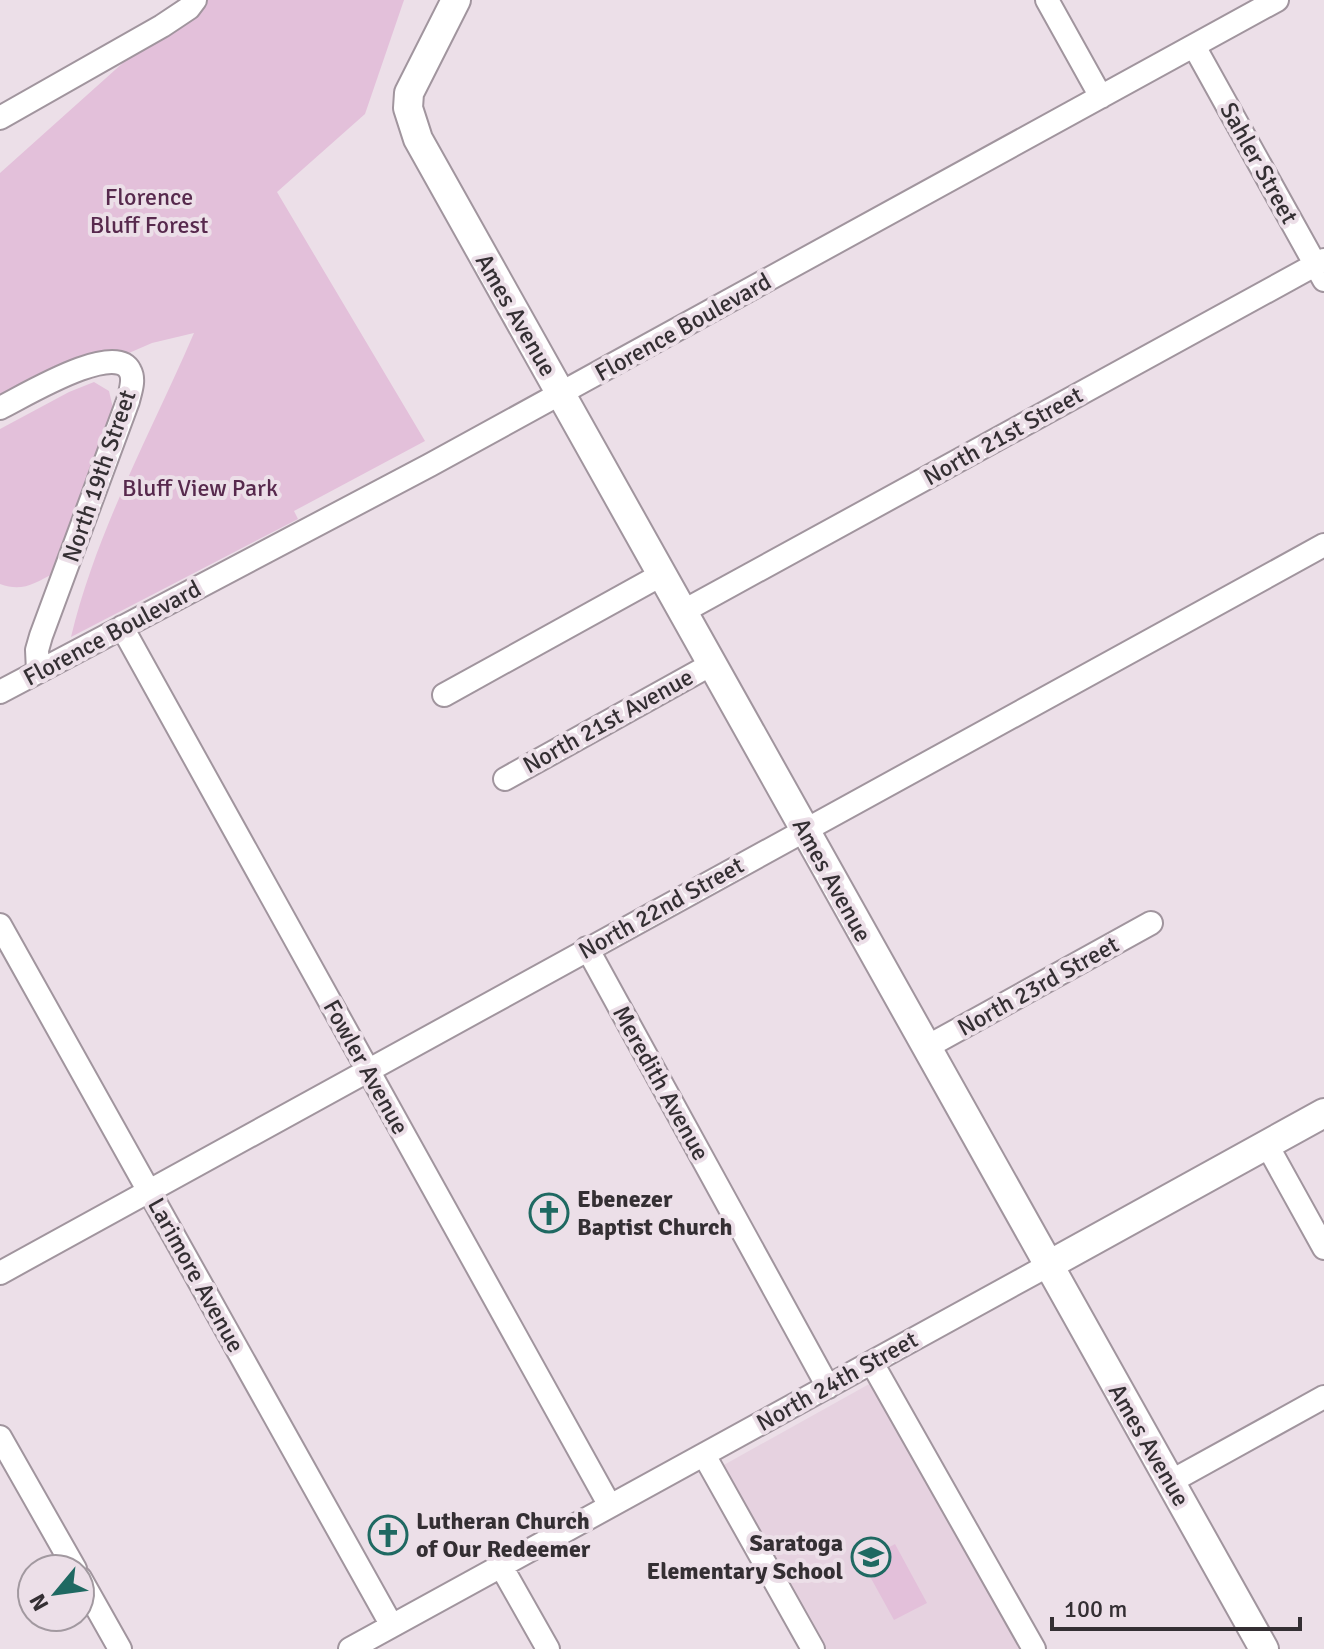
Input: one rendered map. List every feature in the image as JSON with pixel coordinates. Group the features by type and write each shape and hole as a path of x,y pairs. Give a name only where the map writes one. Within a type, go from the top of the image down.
{"main road":[{"name":"Ames Avenue","path":"456,0 409,93 408,108 427,158 1264,1649"},
{"name":"North 24th Street","path":"1047,1266 1324,1113"}],"street":[{"path":"0,118 162,26 189,8 195,0"},
{"path":"1047,0 1101,97"},
{"name":"Florence Boulevard","path":"0,692 561,394 1277,0"},
{"name":"Sahler Street","path":"1194,46 1321,268"},
{"name":"North 21st Street","path":"682,612 1321,268"},
{"name":"North 19th Street","path":"0,408 94,363 114,361 130,371 132,383 128,401 41,636 37,650 38,671"},
{"name":"North 22nd Street","path":"0,1273 669,901 1324,545"},
{"path":"444,695 661,575"},
{"name":"Fowler Avenue","path":"122,627 610,1506"},
{"name":"North 21st Avenue","path":"505,779 712,664"},
{"name":"North 23rd Street","path":"925,1048 1151,923"},
{"name":"Larimore Avenue","path":"0,925 392,1626"},
{"name":"Meredith Avenue","path":"587,948 828,1387"},
{"path":"1267,1145 1324,1248"},
{"name":"North 24th Street","path":"350,1649 1047,1266"},
{"path":"872,1363 1034,1649"},
{"path":"1170,1482 1324,1397"},
{"path":"0,1437 66,1553"},
{"path":"704,1455 813,1649"},
{"path":"501,1566 548,1649"},
{"path":"96,1606 120,1649"}],"shaded area":[{"name":"Saratoga Elementary School","path":"871,1383 1020,1649 825,1649 722,1466"}],"green space":[{"name":"Florence Bluff Forest","path":"179,0 404,0 365,114 277,192 425,441 294,511 298,519 71,637 110,520 194,333 152,343 0,409 0,173 173,18"},
{"path":"94,382 109,391 113,408 54,573 21,587 0,584 0,429"},
{"path":"895,1544 927,1603 894,1620 862,1562"}],"place":[{"name":"Ebenezer Baptist Church","path":"549,1213"},
{"name":"Lutheran Church of Our Redeemer","path":"388,1535"},
{"name":"Saratoga Elementary School","path":"871,1557"}],"park label":[{"name":"Bluff View Park","path":"200,488"}]}
